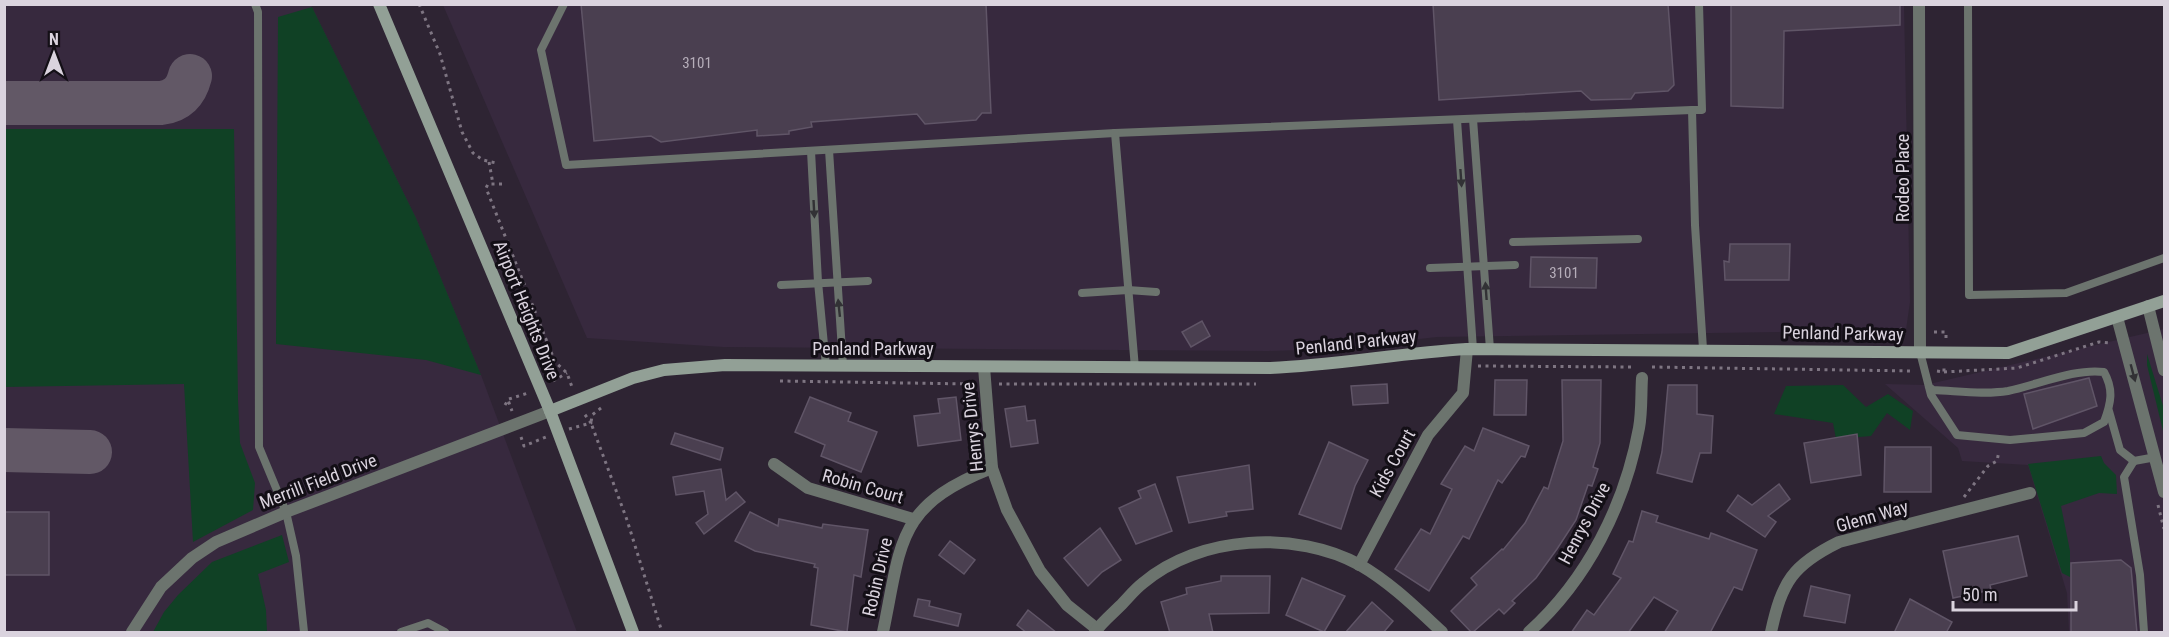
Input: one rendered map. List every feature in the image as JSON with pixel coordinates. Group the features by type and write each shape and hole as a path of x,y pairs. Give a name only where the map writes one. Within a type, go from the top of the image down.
{"street":[{"name":"Airport Heights Drive","path":"379,4 550,411 633,633"},
{"name":"Rodeo Place","path":"1919,4 1920,352"},
{"name":"Penland Parkway","path":"550,411 633,378 664,370 725,365 1135,368 1311,366 1406,353 1470,350 1703,349 2008,353 2164,301"},
{"path":"2148,306 2164,370"},
{"path":"2117,317 2164,492"},
{"name":"Kids Court","path":"1359,565 1428,435 1463,393 1470,350"},
{"name":"Henrys Drive","path":"984,367 992,468 1012,520 1040,571 1066,604 1096,631"},
{"name":"Henrys Drive","path":"1529,633 1547,616 1585,566 1609,522 1626,482 1639,427 1642,378"},
{"name":"Merrill Field Drive","path":"132,633 161,587 192,558 216,542 286,512 550,411"},
{"name":"Robin Court","path":"774,464 808,489 913,519"},
{"name":"Robin Drive","path":"883,633 902,540 913,519 931,501 956,482 992,468"},
{"name":"Glenn Way","path":"1772,633 1784,586 1796,568 1812,555 1839,542 2030,493"},
{"path":"1096,631 1144,582 1178,561 1216,548 1264,541 1316,548 1359,565 1399,591 1442,633"}],"lane":[{"path":"255,4 258,24 259,447 286,512 296,556 304,633"},
{"path":"564,4 541,50 566,165 1115,133 1702,110 1699,4"},
{"path":"1968,4 1969,295 2066,293 2164,258"},
{"path":"1692,110 1696,249 1703,349"},
{"path":"1473,119 1491,350"},
{"path":"1456,120 1467,267 1470,350"},
{"path":"1115,133 1135,368"},
{"path":"829,150 843,366"},
{"path":"811,151 818,282 826,366"},
{"path":"1513,242 1638,239"},
{"path":"1430,268 1515,265"},
{"path":"781,285 868,281"},
{"path":"1082,293 1128,290 1156,292"},
{"path":"1920,352 1929,387 1957,435 2002,439 2084,433 2104,422 2109,410 2111,384 2104,372 2089,370 2006,391 1984,393 1933,390 1929,387"},
{"path":"2109,410 2120,450 2134,461"},
{"path":"2144,633 2140,575 2124,477 2134,461 2156,457"},
{"path":"401,633 428,623 445,633"}],"path":[{"path":"419,4 440,54 462,132 473,153 489,162 496,163"},
{"path":"489,162 493,184"},
{"path":"502,184 486,186 555,362 567,373"},
{"path":"1489,365 1913,370"},
{"path":"780,381 967,384"},
{"path":"603,406 592,415 591,423 627,520 662,633"},
{"path":"1957,512 1966,494 1988,466 1997,461 2002,439"}],"shaded area":[{"path":"4,5 311,5 416,218 481,375 577,632 5,632"},
{"path":"443,5 1904,5 1910,302 1906,330 1437,337 1330,349 1268,351 723,347 587,338"},
{"path":"2164,329 2164,632 2069,632 2067,593 2028,465 1962,461 1958,448 1885,384 1925,385"}],"green space":[{"path":"312,7 416,218 481,375 426,360 276,344 278,17"},
{"path":"4,129 234,129 240,443 255,483 253,510 193,542 184,384 5,387"},
{"path":"2147,354 2164,409 2164,435 2147,365"},
{"path":"1843,385 1866,407 1888,394 1913,411 1910,430 1887,413 1871,436 1836,439 1833,423 1774,414 1786,386"},
{"path":"2101,456 2104,463 2116,475 2117,494 2099,493 2061,506 2070,551 2070,577 2062,573 2028,464"},
{"path":"282,535 289,562 258,574 266,610 267,632 153,632 164,612 178,595 212,562"}],"building":[{"path":"581,4 986,4 991,113 982,113 976,120 925,124 917,114 811,122 812,127 789,131 789,134 757,136 757,130 661,142 651,136 594,141"},
{"path":"1433,4 1668,4 1674,85 1668,91 1635,93 1631,99 1591,100 1581,91 1439,100"},
{"path":"1731,4 1900,4 1900,25 1784,31 1783,108 1731,106"},
{"path":"1730,244 1790,244 1789,280 1725,280 1724,261 1729,262"},
{"path":"1531,257 1597,258 1596,288 1530,287"},
{"path":"1202,321 1210,336 1191,347 1182,332"},
{"path":"2089,378 2097,406 2033,429 2024,394"},
{"path":"1495,380 1527,380 1526,415 1494,415"},
{"path":"1562,380 1601,380 1600,443 1593,467 1598,469 1592,486 1588,485 1576,520 1536,578 1512,601 1515,603 1504,614 1499,609 1472,633 1451,611 1477,585 1471,578 1503,550 1525,523 1544,487 1548,489 1563,441"},
{"path":"1387,384 1388,403 1353,405 1351,386"},
{"path":"1668,385 1697,385 1697,414 1713,416 1711,453 1700,453 1692,482 1657,473 1662,452"},
{"path":"810,397 851,413 848,421 877,432 861,472 821,456 825,445 795,432"},
{"path":"956,397 961,440 918,446 914,416 940,413 938,399"},
{"path":"1025,406 1027,421 1035,420 1038,443 1011,447 1005,409"},
{"path":"1483,428 1529,446 1525,457 1521,456 1502,483 1498,480 1469,539 1463,536 1429,591 1395,569 1421,529 1430,534 1452,489 1441,484 1465,446 1474,451"},
{"path":"675,433 723,448 720,460 671,444"},
{"path":"1857,434 1861,475 1811,483 1804,443"},
{"path":"1329,442 1368,460 1355,486 1341,529 1299,514"},
{"path":"1885,447 1931,447 1931,492 1884,492"},
{"path":"1249,465 1253,509 1226,512 1227,516 1189,523 1177,477"},
{"path":"721,469 726,500 736,492 745,502 704,534 696,523 708,514 704,491 676,495 673,477"},
{"path":"1155,484 1172,531 1136,544 1119,508 1141,498 1138,491"},
{"path":"1779,484 1790,499 1768,516 1776,522 1765,537 1727,511 1738,495 1752,505"},
{"path":"1642,511 1658,516 1656,522 1709,539 1711,533 1757,550 1742,590 1734,587 1710,633 1664,633 1678,611 1654,597 1628,633 1571,633 1587,610 1594,615 1621,578 1613,574 1629,541 1633,542"},
{"path":"4,512 49,512 49,575 4,575"},
{"path":"750,512 778,526 779,519 822,528 823,524 868,530 861,577 854,575 847,632 811,625 818,568 814,567 815,564 755,551 735,541"},
{"path":"1100,528 1121,560 1102,572 1088,586 1064,558"},
{"path":"2018,536 2027,576 1990,585 1991,590 1953,598 1943,551"},
{"path":"950,541 975,560 964,574 939,555"},
{"path":"2121,560 2131,568 2137,633 2071,633 2071,563"},
{"path":"1221,576 1270,576 1269,613 1209,614 1213,633 1170,633 1161,602 1187,594 1186,588 1221,581"},
{"path":"1302,578 1345,596 1324,632 1286,615"},
{"path":"1811,586 1850,595 1845,623 1804,616"},
{"path":"918,599 930,601 929,606 961,614 958,626 914,616"},
{"path":"1910,599 1952,622 1946,633 1894,633"},
{"path":"1372,602 1393,621 1383,633 1345,633"},
{"path":"1028,610 1057,633 1027,633 1017,625"}],"taxiway":[{"path":"4,103 161,103 180,95 190,76"},
{"path":"4,450 90,452"}]}
